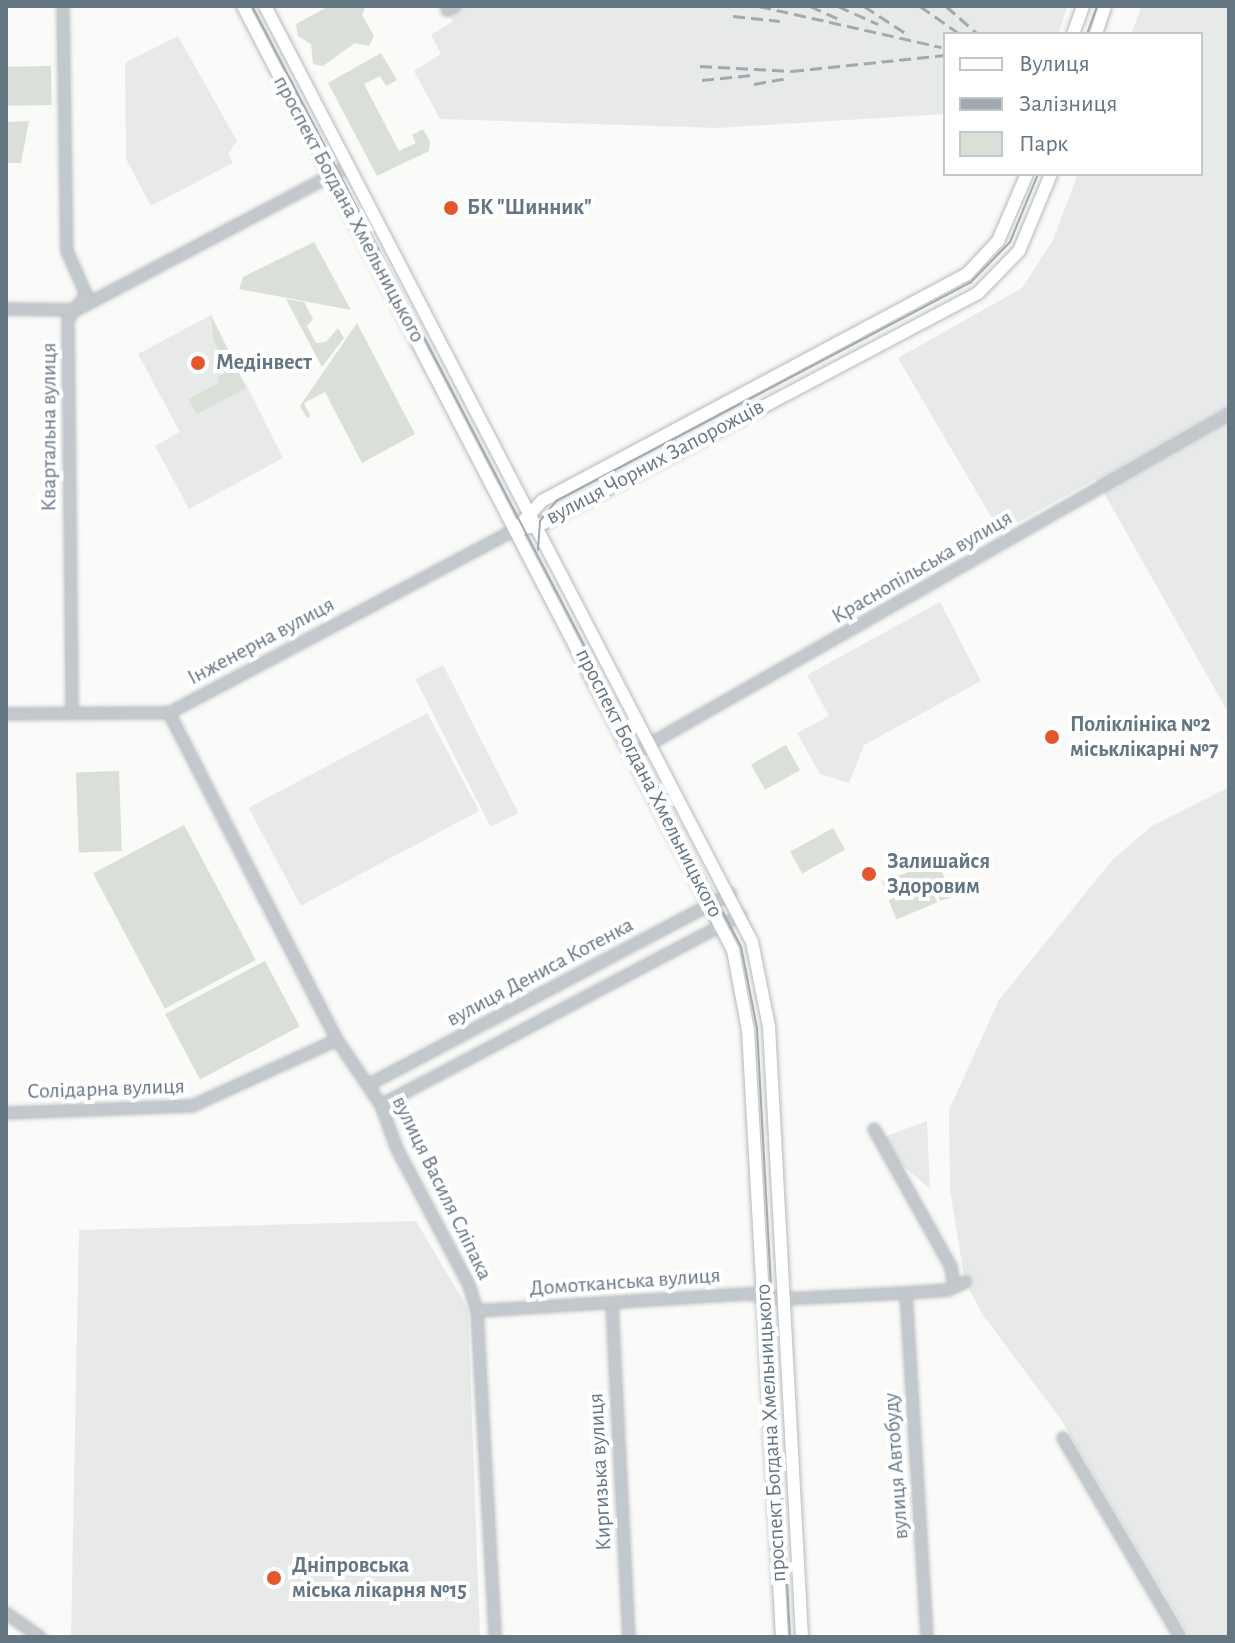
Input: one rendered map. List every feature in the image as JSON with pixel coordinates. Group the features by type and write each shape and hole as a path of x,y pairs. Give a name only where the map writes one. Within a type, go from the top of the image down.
{"main road":[{"name":"проспект Богдана Хмельницького","path":"243,6 713,904 738,967 747,1019 782,1637"},
{"name":"проспект Богдана Хмельницького","path":"265,6 741,915 767,1004 802,1637"},
{"path":"1074,32 1083,6"},
{"path":"1097,32 1105,6"},
{"name":"вулиця Чорних Запорожців","path":"516,529 530,509 967,274 998,241 1026,176"},
{"name":"вулиця Чорних Запорожців","path":"516,529 538,526 978,293 1019,251 1050,176"},
{"path":"439,381 456,371"},
{"path":"640,449 649,465"}],"street":[{"name":"Квартальна вулиця","path":"63,6 67,251 86,294 68,320 72,713"},
{"path":"290,96 307,87"},
{"path":"6,309 76,310 349,166"},
{"name":"Краснопільська вулиця","path":"634,753 1229,414"},
{"name":"Інженерна вулиця","path":"6,714 169,713 516,529"},
{"name":"вулиця Василя Сліпака","path":"169,713 337,1040 381,1105 397,1149 469,1285 477,1311 495,1637"},
{"name":"вулиця Дениса Котенка","path":"368,1085 731,894"},
{"name":"вулиця Дениса Котенка","path":"381,1105 741,915"},
{"name":"Солідарна вулиця","path":"6,1113 192,1106 337,1040"},
{"path":"874,1129 951,1267 954,1287"},
{"name":"Домотканська вулиця","path":"477,1311 763,1296 784,1299 906,1293 954,1287 965,1282"},
{"name":"вулиця Автобуду","path":"906,1293 927,1637"},
{"name":"Киргизька вулиця","path":"612,1304 629,1637"},
{"path":"1063,1438 1180,1637"},
{"path":"6,1613 40,1637"}],"shaded area":[{"path":"438,6 1068,6 1059,32 943,32 943,114 717,128 440,119 414,71 441,54 431,35 453,21"},
{"path":"1142,6 1229,6 1229,714 1096,479 1000,532 898,358 1022,288 1053,240 1077,176 1203,176 1203,32 1132,32"},
{"path":"178,36 237,141 228,154 233,163 151,206 126,159 125,63"},
{"path":"211,315 283,458 189,509 155,446 180,432 138,354"},
{"path":"940,602 981,681 864,745 849,783 820,774 797,733 829,716 807,675"},
{"path":"443,665 518,813 491,827 415,679"},
{"path":"427,713 479,811 301,906 249,808"},
{"path":"1229,787 1229,1637 1190,1637 1062,1421 983,1315 965,1282 950,1190 949,1110 999,1000 1113,859 1152,826"},
{"path":"927,1121 930,1189 896,1160 884,1137"},
{"path":"416,1221 468,1309 480,1637 71,1637 79,1230"}],"green space":[{"path":"329,6 365,7 362,15 374,36 369,46 355,43 323,66 313,64 311,44 298,36 296,24"},
{"path":"381,53 397,80 386,86 380,76 364,84 399,151 416,143 412,135 423,129 430,142 429,151 377,176 328,83"},
{"path":"51,66 52,105 7,106 6,67"},
{"path":"29,121 21,163 6,163 6,122"},
{"path":"314,242 351,310 239,289 243,277"},
{"path":"286,299 304,302 313,319 307,326 316,343 326,342 338,328 344,338 322,367"},
{"path":"211,315 246,388 197,414 188,399 219,383 217,377 229,371 213,339"},
{"path":"357,323 415,434 362,463 325,392 304,403 310,416 307,418 300,406"},
{"path":"786,745 800,770 765,790 751,764"},
{"path":"119,771 122,851 79,852 76,773"},
{"path":"184,825 256,960 165,1008 93,873"},
{"path":"833,828 845,850 802,874 790,852"},
{"path":"938,862 952,897 940,901 931,879 887,894 882,881"},
{"path":"929,883 937,902 897,920 888,900"},
{"path":"265,961 300,1026 200,1079 165,1014"}],"tram line":[{"path":"252,6 741,947 757,1028 790,1637"},
{"path":"1088,32 1097,6"},
{"path":"538,550 540,521 556,501 970,283 1010,242 1037,176"}],"railway":[{"path":"759,6 941,47"},
{"path":"810,6 839,19"},
{"path":"838,6 878,24"},
{"path":"864,6 904,32"},
{"path":"920,6 957,32"},
{"path":"946,6 976,32"},
{"path":"733,16 780,21"},
{"path":"700,66 792,71 943,55"},
{"path":"702,80 752,75"},
{"path":"754,84 787,78"}],"place":[{"name":"БК \"Шинник\"","path":"451,208"},
{"name":"Медінвест","path":"198,363"},
{"name":"Поліклініка №2 міськлікарні №7","path":"1052,737"},
{"name":"Залишайся Здоровим","path":"869,874"},
{"name":"Дніпровська міська лікарня №15","path":"274,1578"}]}
